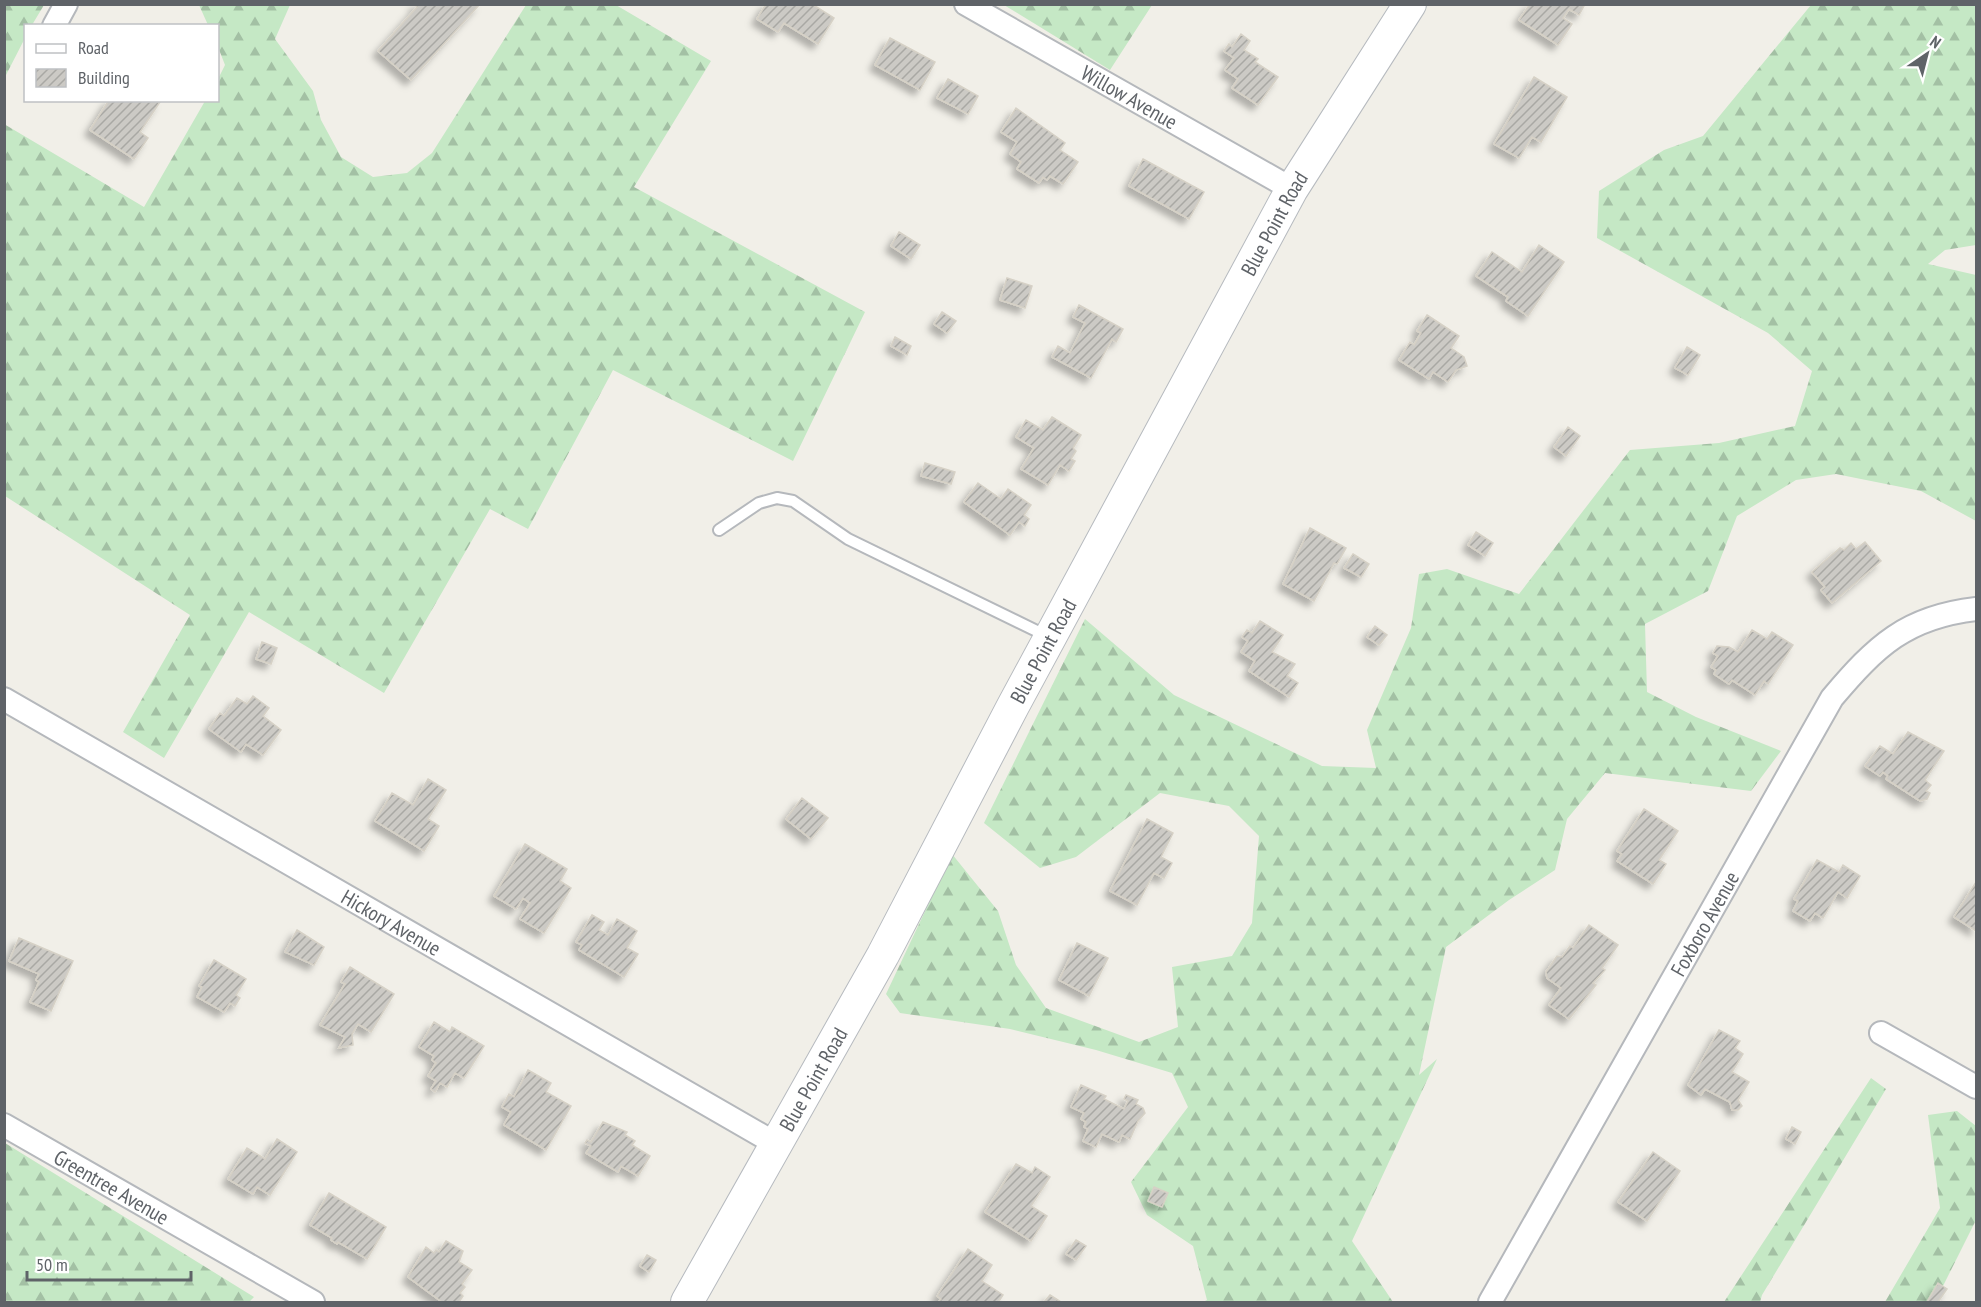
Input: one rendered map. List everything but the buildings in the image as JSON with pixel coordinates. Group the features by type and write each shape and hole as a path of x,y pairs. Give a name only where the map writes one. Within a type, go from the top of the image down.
{"street":[{"path":"55,24 66,4"},
{"name":"Willow Avenue","path":"966,4 1292,189"},
{"name":"Blue Point Road","path":"687,1302 778,1145 883,955 1292,189 1410,4"},
{"name":"Foxboro Avenue","path":"1490,1302 1832,698 1877,648 1905,630 1945,613 1977,609"},
{"name":"Hickory Avenue","path":"4,699 778,1145"},
{"path":"1881,1033 1977,1087"},
{"name":"Greentree Avenue","path":"4,1125 314,1302"}],"lane":[{"path":"718,530 759,503 777,498 794,501 848,539 1051,638"}],"green space":[{"path":"5,4 44,5 33,24 24,24 24,40 5,77"},
{"path":"199,5 290,5 275,39 313,91 321,120 341,157 373,177 407,173 432,153 526,5 616,5 711,61 634,187 865,312 793,461 613,370 528,529 490,509 384,693 249,612 164,758 123,732 190,615 5,496 4,124 144,207 204,102 219,102 219,77 225,65 219,50 219,24 208,24"},
{"path":"1004,5 1152,5 1110,70"},
{"path":"1811,5 1976,5 1976,245 1945,250 1928,264 1976,275 1976,521 1921,491 1836,474 1796,480 1737,516 1708,591 1645,624 1647,692 1696,717 1781,751 1751,791 1605,773 1567,819 1555,870 1509,900 1446,947 1419,1075 1437,1059 1352,1241 1393,1302 1203,1302 1207,1300 1193,1246 1147,1215 1131,1182 1188,1107 1172,1073 1096,1050 1010,1029 900,1013 886,994 952,854 998,911 1016,965 1046,1008 1139,1042 1178,1027 1172,967 1232,956 1252,923 1259,836 1229,806 1160,793 1076,857 1040,868 984,823 1085,619 1174,695 1322,766 1376,768 1367,730 1411,628 1419,574 1447,569 1519,594 1630,450 1719,443 1795,426 1812,371 1768,333 1597,238 1599,191 1664,150 1703,136"},
{"path":"1871,1078 1886,1089 1762,1295 1760,1302 1724,1302"},
{"path":"1957,1111 1976,1126 1976,1220 1935,1302 1885,1302 1940,1208 1928,1115"},
{"path":"4,1143 254,1297 249,1302 5,1302"}]}
